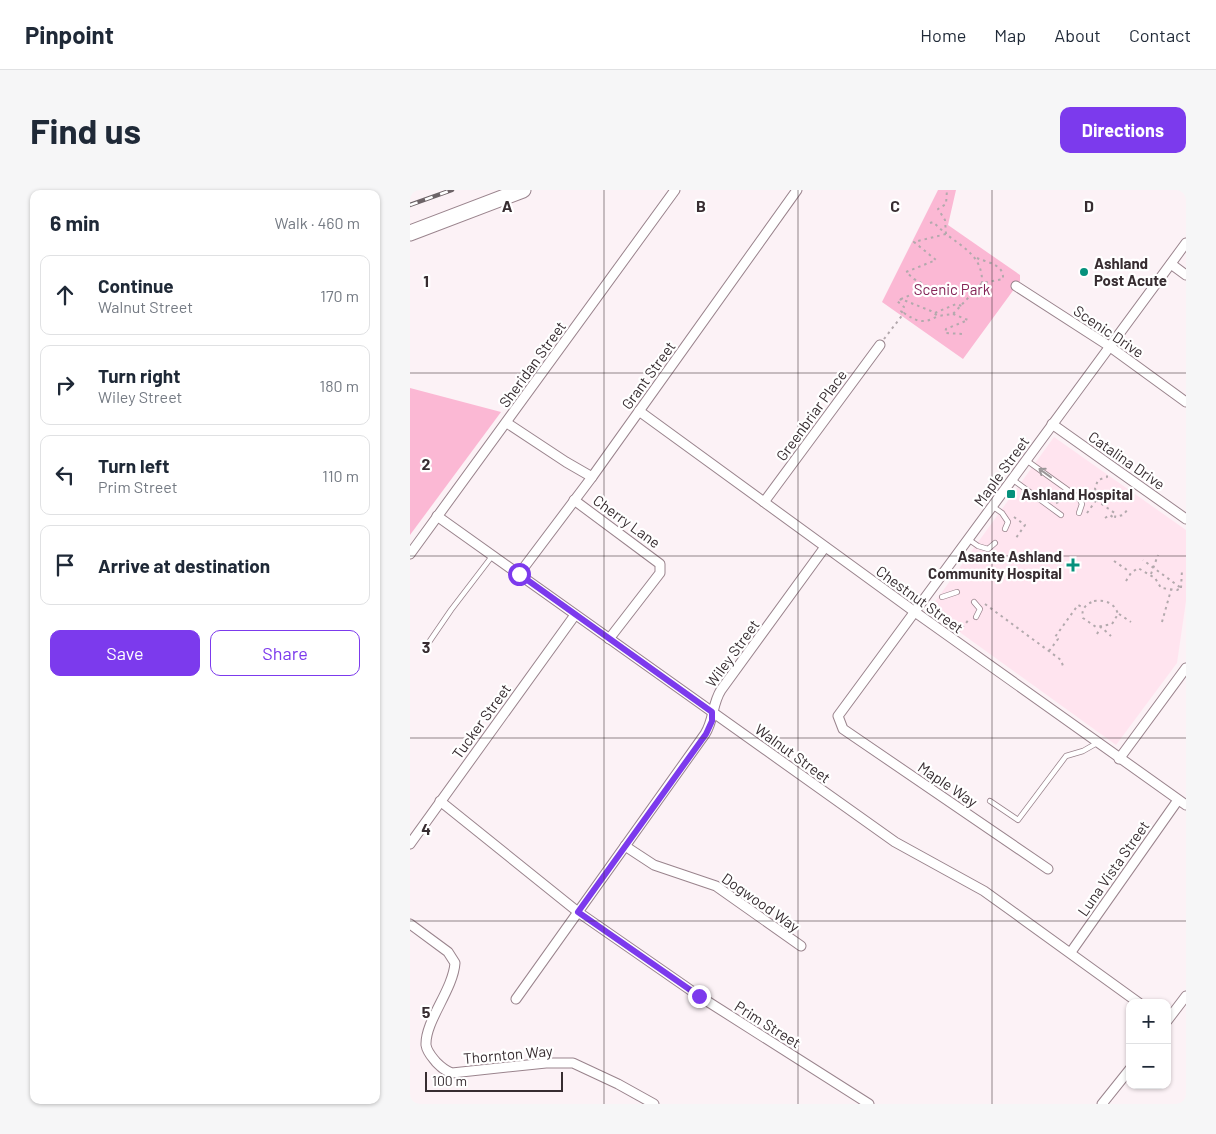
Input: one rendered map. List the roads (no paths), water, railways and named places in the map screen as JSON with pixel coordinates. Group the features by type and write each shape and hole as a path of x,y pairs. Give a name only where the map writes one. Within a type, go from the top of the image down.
{"main road":[{"path":"410,233 523,190"}],"street":[{"name":"Sheridan Street","path":"410,554 414,542 437,516 507,423 675,190"},
{"name":"Grant Street","path":"519,574 592,477 797,190"},
{"name":"Maple Street","path":"838,716 1186,243"},
{"path":"1171,264 1186,275"},
{"name":"Scenic Drive","path":"1016,286 1109,346 1186,402"},
{"name":"Greenbriar Place","path":"764,502 880,345"},
{"name":"Chestnut Street","path":"639,411 1182,803"},
{"path":"507,423 592,477"},
{"name":"Catalina Drive","path":"1052,424 1186,519"},
{"name":"Cherry Lane","path":"574,500 660,564 660,574 609,639"},
{"name":"Walnut Street","path":"437,516 895,842 984,892 1135,999"},
{"name":"Wiley Street","path":"516,999 706,734 721,690 825,547"},
{"name":"Tucker Street","path":"410,844 575,615"},
{"path":"1119,759 1186,668"},
{"name":"Maple Way","path":"838,716 843,729 1048,870"},
{"name":"Prim Street","path":"440,801 578,912 699,996 869,1104"},
{"name":"Luna Vista Street","path":"1071,952 1182,803"},
{"name":"Dogwood Way","path":"625,846 654,865 716,886 800,946"},
{"name":"Thornton Way","path":"410,924 448,952 455,963 452,978 426,1045 431,1056 441,1067 452,1073 546,1063 573,1063 618,1084 654,1104"},
{"path":"1171,1016 1186,996"},
{"path":"1102,1104 1126,1074"}],"lane":[{"path":"1026,460 1070,491 1082,504 1080,513"},
{"path":"1012,480 1061,515"},
{"path":"992,506 1007,518 1008,522 1005,530"},
{"path":"968,539 982,548 988,548 995,543"},
{"path":"425,648 493,555"},
{"path":"942,597 957,592"},
{"path":"974,602 980,609 976,617"},
{"path":"990,801 1018,820 1066,756 1083,751 1097,743"}],"railway":[{"path":"410,205 452,190"}],"place":[{"name":"Ashland Post Acute","path":"1084,272"},
{"name":"Ashland Hospital","path":"1011,494"},
{"name":"Asante Ashland Community Hospital","path":"1073,565"}],"park label":[{"name":"Scenic Park","path":"952,289"}]}
